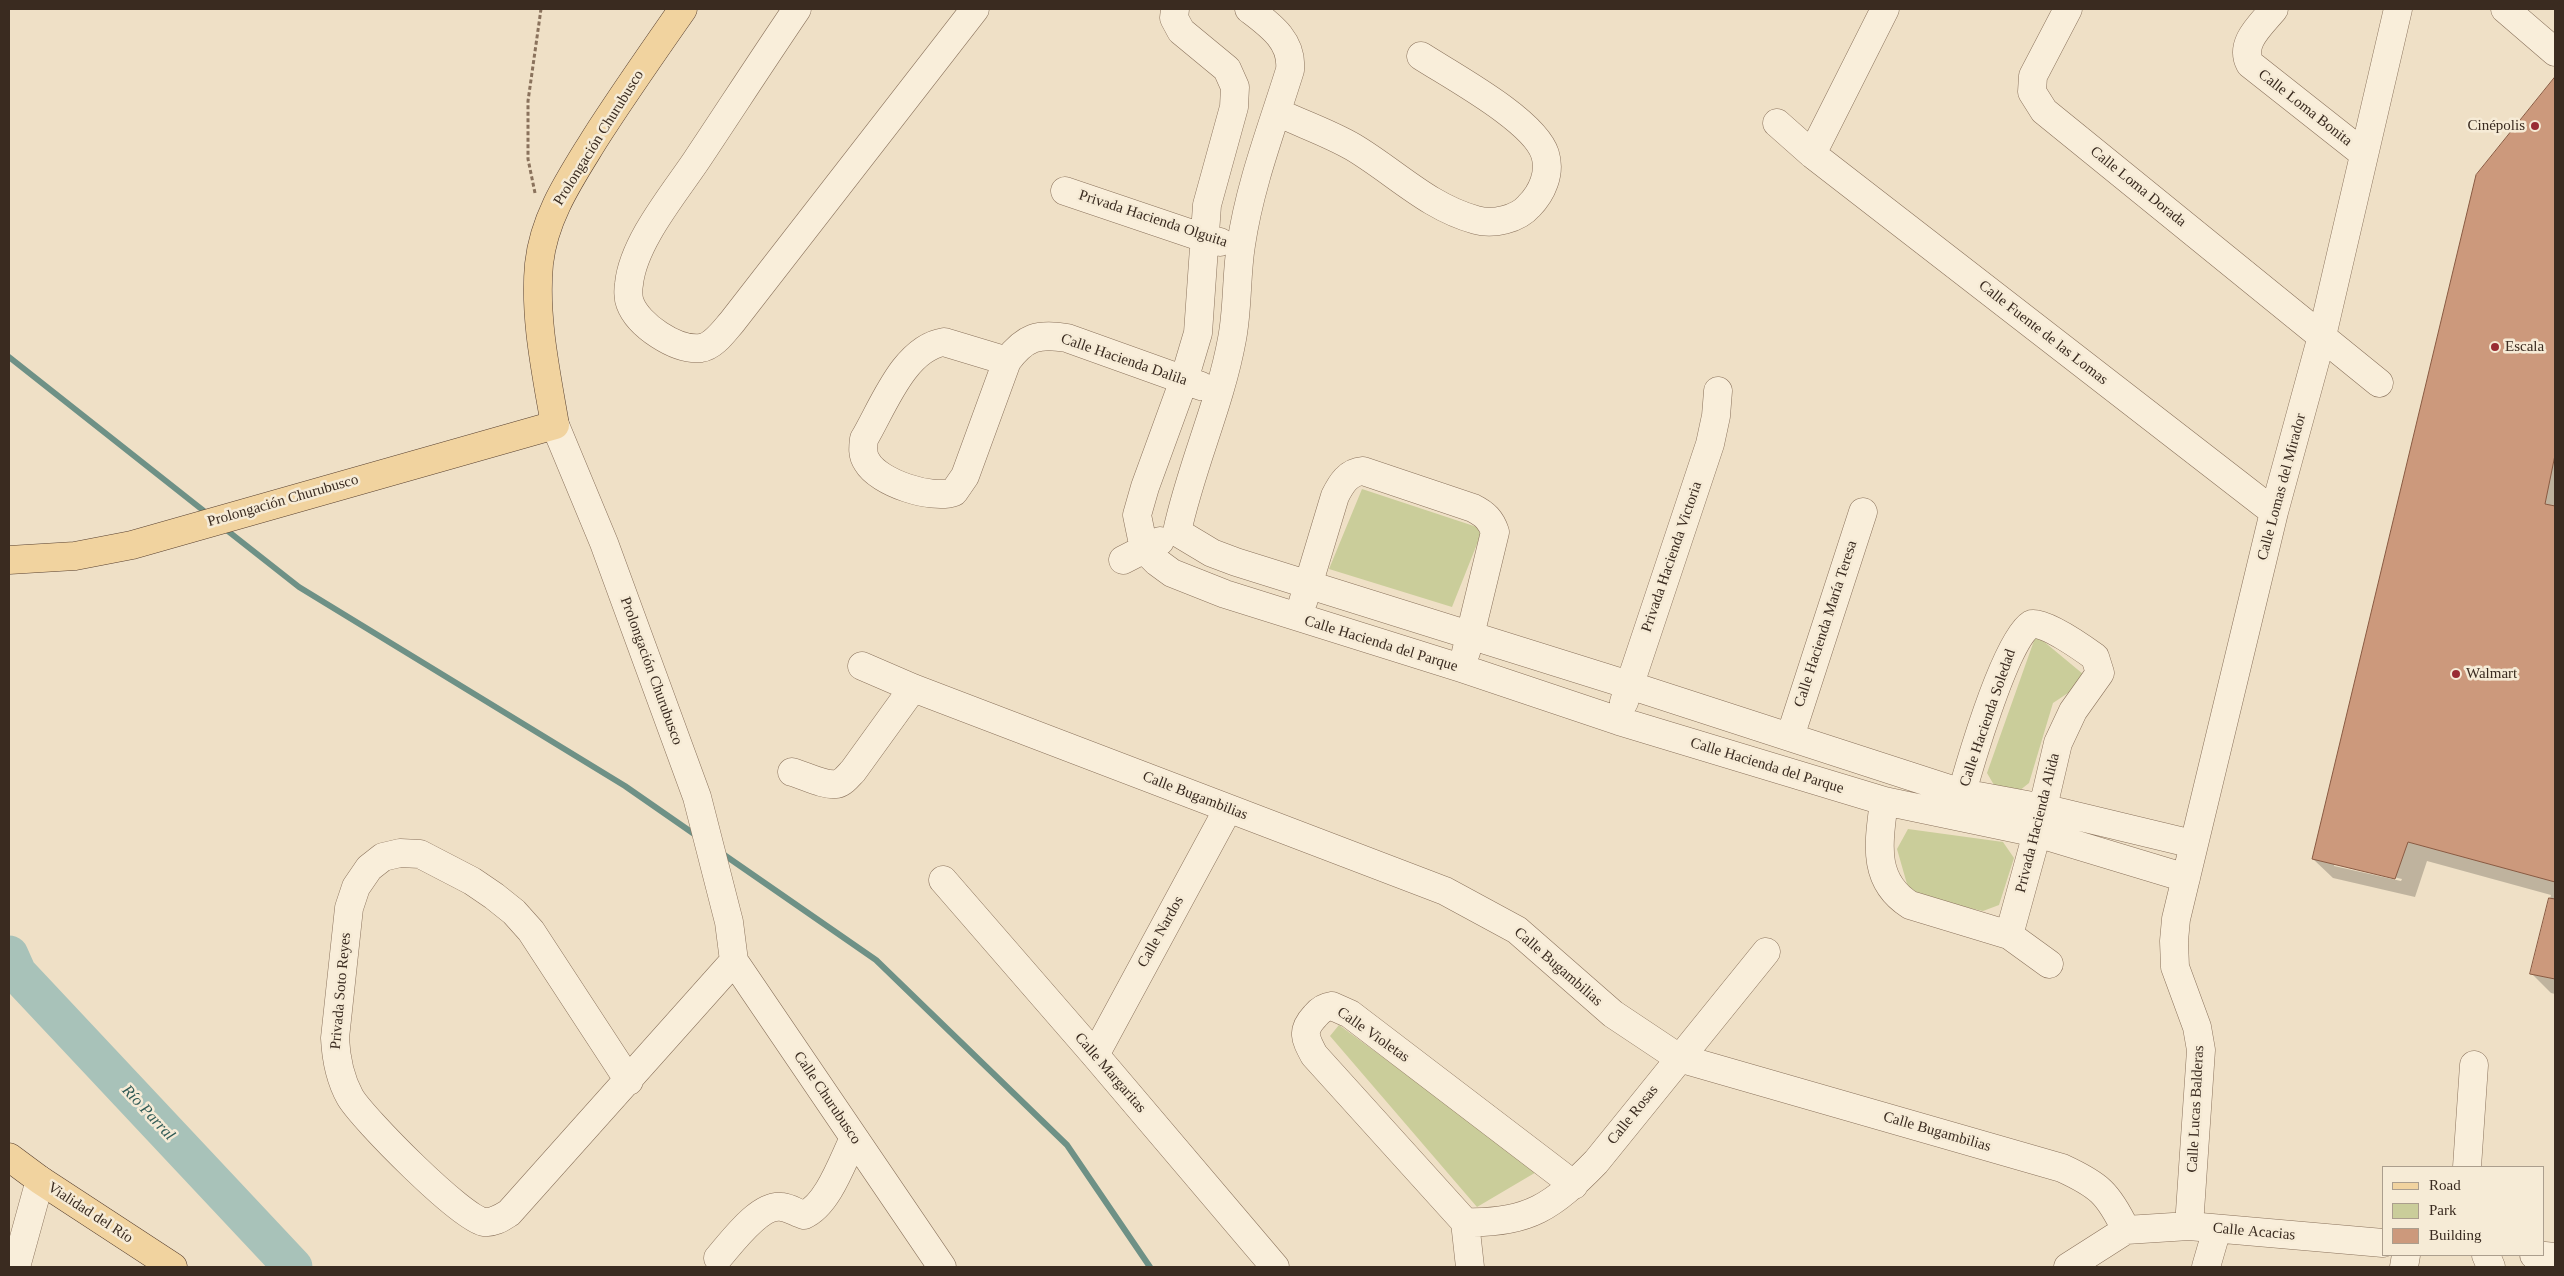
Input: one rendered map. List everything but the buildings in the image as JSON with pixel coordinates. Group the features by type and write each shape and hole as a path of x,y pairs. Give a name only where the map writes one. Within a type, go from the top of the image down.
{"main road":[{"name":"Prolongación Churubusco","path":"18,560 83,554 132,545 555,425 542,344 538,294 540,263 545,235 556,204 572,176 609,117 683,9"},
{"name":"Vialidad del Río","path":"9,1157 40,1180 173,1267"}],"street":[{"path":"797,9 656,221 635,263 629,284 629,302 639,318 662,335 682,346 701,348 717,339 732,322 975,9"},
{"path":"1134,555 1137,515 1145,487 1184,380 1198,333 1203,292 1207,205 1234,107 1235,87 1227,69 1181,31 1174,18 1175,9"},
{"path":"1134,555 1177,532 1185,494 1219,391 1232,338 1241,246 1253,186 1290,70 1291,58 1280,36 1249,9"},
{"path":"1812,154 1885,9"},
{"name":"Calle Loma Dorada","path":"2068,9 2033,76 2032,92 2044,111 2379,383"},
{"name":"Calle Loma Bonita","path":"2274,9 2248,42 2246,55 2250,64 2364,154"},
{"name":"Calle Lomas del Mirador","path":"2175,966 2176,919 2193,844 2274,512 2322,336 2398,9"},
{"path":"2504,9 2555,52"},
{"path":"1277,112 1352,146 1408,187 1452,211 1478,221 1498,221 1513,217 1526,209 1538,197 1547,174 1545,154 1537,140 1520,123 1489,99 1421,56"},
{"name":"Calle Fuente de las Lomas","path":"1777,123 1812,154 2274,512"},
{"name":"Privada Hacienda Olguita","path":"1065,191 1204,238 1241,246"},
{"name":"Calle Hacienda Dalila","path":"1007,361 944,342 935,343 918,352 908,363 864,439 863,450 866,461 881,477 890,481 935,495 945,496 954,492 965,476 1007,361 1025,342 1037,336 1049,335 1067,338 1219,391"},
{"name":"Privada Hacienda Victoria","path":"1619,721 1629,685 1710,444 1716,416 1718,391"},
{"name":"Prolongación Churubusco","path":"555,425 604,543 698,797 729,922"},
{"path":"1298,619 1340,484 1356,472 1363,471 1473,508 1483,512 1491,522 1495,532 1471,635 1461,668"},
{"name":"Calle Hacienda María Teresa","path":"1790,737 1863,512"},
{"name":"Calle Hacienda del Parque","path":"1177,532 1212,553 1790,737 1959,805"},
{"name":"Calle Hacienda del Parque","path":"1134,555 1193,583 1298,619 1461,668 1619,721 1884,802 1959,805 2040,821 2193,844"},
{"name":"Privada Hacienda Alida","path":"2009,935 2040,821 2058,743 2064,726 2100,673 2095,658 2088,652 2042,624 2031,624"},
{"name":"Calle Hacienda Soledad","path":"1959,805 2003,668 2018,637 2031,624"},
{"name":"Calle Bugambilias","path":"862,666 913,688 1445,891 1489,913 1517,930 1613,1014 1679,1058 2062,1168 2086,1179 2102,1190 2116,1208 2126,1230"},
{"path":"792,772 836,784 844,780 853,771 913,688"},
{"path":"1884,802 1880,852 1883,874 1897,897 1910,905 2009,935 2049,964"},
{"name":"Calle Nardos","path":"1095,1055 1228,809"},
{"name":"Calle Hacienda del Parque","path":"2040,821 2186,878"},
{"name":"Privada Soto Reyes","path":"629,1081 531,931 514,912 472,881 420,854 400,853 383,857 369,868 356,887 349,908 335,1038 336,1057 341,1076 351,1099 407,1160 449,1201 483,1222 496,1221 509,1214 629,1081 734,961"},
{"name":"Calle Margaritas","path":"943,880 1275,1267"},
{"name":"Calle Churubusco","path":"729,922 734,961 942,1267"},
{"name":"Calle Rosas","path":"1465,1222 1507,1221 1529,1214 1555,1200 1574,1185 1596,1162 1766,952"},
{"name":"Calle Lucas Balderas","path":"2175,966 2197,1027 2201,1050 2189,1226"},
{"name":"Calle Violetas","path":"1465,1222 1314,1055 1306,1034 1307,1025 1320,1010 1332,1006 1350,1014 1574,1185"},
{"path":"2467,1166 2474,1065"},
{"path":"718,1258 750,1223 771,1207 782,1207 804,1215 810,1212 824,1197 854,1138"},
{"path":"16,1267 40,1180"},
{"path":"1465,1222 1470,1267"},
{"name":"Calle Acacias","path":"2126,1230 2189,1226 2382,1243"},
{"path":"2206,1267 2217,1229"},
{"path":"2068,1267 2126,1230"}],"path":[{"path":"536,197 528,159 528,101 541,9"}],"green space":[{"path":"1362,489 1483,529 1452,607 1329,569"},
{"path":"2036,635 2089,679 2053,703 2029,783 2019,791 1994,785 1987,773"},
{"path":"1908,829 2003,842 2014,858 1999,905 1983,911 1918,897 1907,884 1897,849"},
{"path":"1339,1025 1538,1171 1477,1207 1330,1036"}],"waterway":[{"path":"9,357 209,515"},
{"path":"224,528 299,587 625,786 697,836"},
{"path":"720,852 876,960 1067,1145 1150,1267"},
{"name":"Río Parral","path":"9,955 17,973 293,1267"}],"place":[{"name":"Cinépolis","path":"2535,126"},
{"name":"Escala","path":"2495,347"},
{"name":"Walmart","path":"2456,674"}]}
